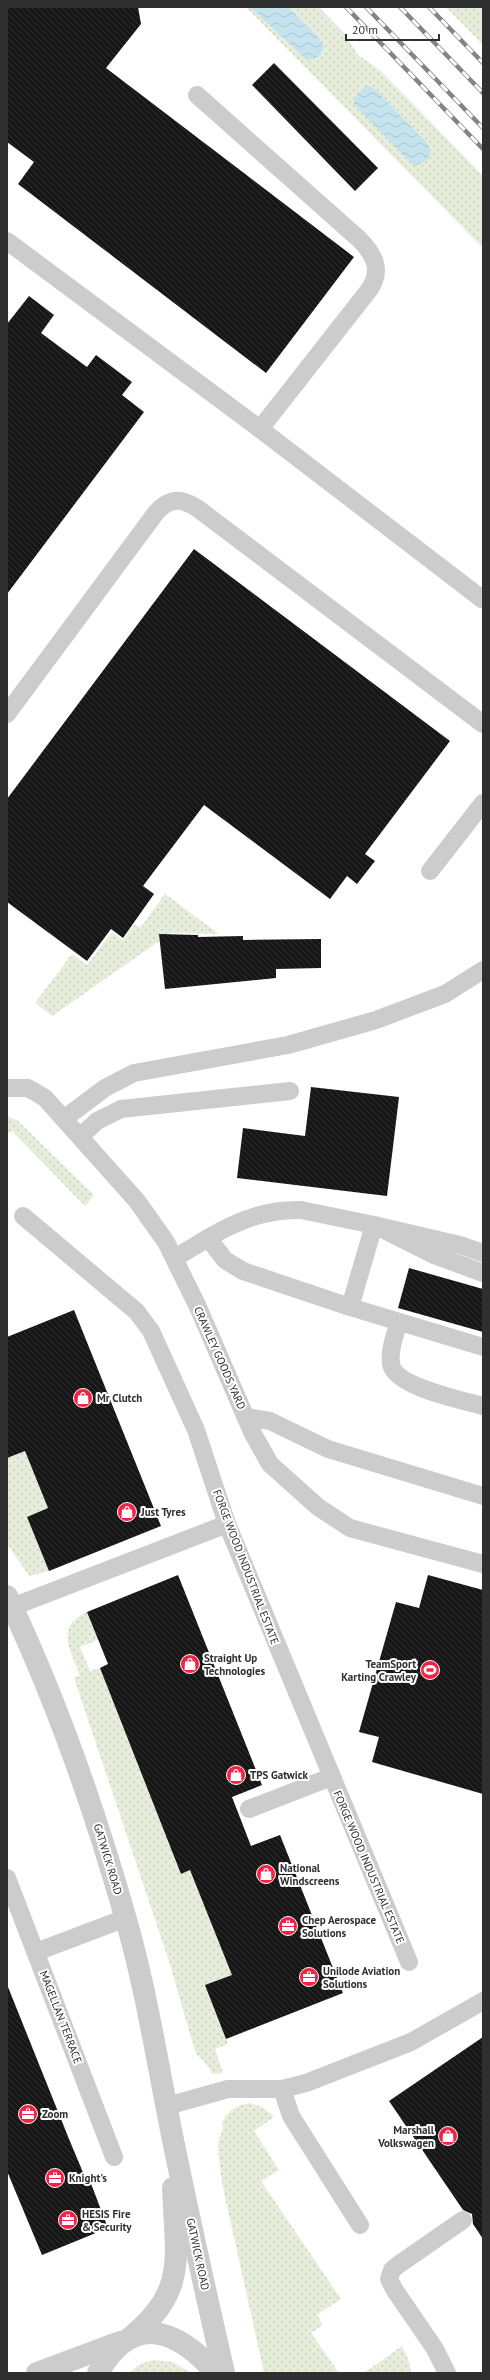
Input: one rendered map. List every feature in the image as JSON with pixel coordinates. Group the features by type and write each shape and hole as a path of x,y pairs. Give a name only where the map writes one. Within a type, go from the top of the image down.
{"street":[{"name":"GATWICK ROAD","path":"9,1604 41,1668 70,1740 126,1918 151,2024 172,2135 224,2373"},
{"name":"GATWICK ROAD","path":"98,2373 111,2354 159,2310 173,2284 175,2260 172,2135"},
{"path":"37,2373 145,2333 168,2338 192,2350 216,2373"}],"lane":[{"path":"197,95 359,238 372,254 377,269 374,282 369,290 260,429"},
{"path":"7,242 260,429 482,599"},
{"path":"7,714 155,514 166,503 179,500 187,501 197,508 483,724"},
{"path":"430,871 483,804"},
{"path":"65,1118 105,1088 134,1073 288,1045 361,1024 438,996 483,970"},
{"name":"CRAWLEY GOODS YARD","path":"7,1088 20,1086 36,1091 65,1118 137,1201 175,1258 258,1445 270,1464 296,1489 340,1523 358,1531 483,1564"},
{"path":"81,1136 98,1121 121,1109 290,1091"},
{"path":"175,1258 244,1219 289,1210 322,1214 374,1225 460,1245 483,1253"},
{"name":"FORGE WOOD INDUSTRIAL ESTATE","path":"23,1216 136,1312 146,1323 202,1445 227,1524 409,1962"},
{"path":"374,1225 434,1255 483,1273"},
{"path":"350,1307 374,1225"},
{"path":"208,1238 219,1253 236,1267 350,1307 483,1348"},
{"path":"399,1322 391,1352 391,1365 398,1375 415,1385 483,1406"},
{"path":"246,1417 270,1421 328,1449 483,1496"},
{"path":"9,1604 227,1524"},
{"path":"248,1809 331,1777"},
{"name":"MAGELLAN TERRACE","path":"7,1878 114,2157"},
{"path":"36,1952 126,1918"},
{"path":"166,2106 228,2089 282,2089 306,2083 411,2042 483,2001"},
{"path":"282,2089 291,2116 360,2225"},
{"path":"447,2373 435,2349 389,2279 392,2270 398,2265 463,2220"}],"green space":[{"path":"246,7 319,7 344,33 358,55 381,71 483,176 483,248"},
{"path":"446,7 483,7 483,45"},
{"path":"165,894 219,934 171,933 52,1016 35,1003 72,954 87,965 112,932 123,940 135,924 140,928"},
{"path":"7,1116 17,1120 94,1195 85,1206 12,1131 7,1134"},
{"path":"25,1451 48,1508 27,1517 49,1571 29,1576 7,1544 7,1458"},
{"path":"87,1612 99,1639 80,1647 90,1671 100,1668 181,1874 190,1870 232,1975 206,1985 228,2044 215,2049 223,2073 212,2074 209,2067 195,2051 169,1961 74,1678 80,1675 69,1648 68,1631 71,1624 77,1618"},
{"path":"250,2103 264,2108 274,2117 254,2131 279,2170 261,2181 341,2299 317,2315 323,2325 311,2333 339,2373 264,2373 222,2183 218,2150 219,2139 223,2128 222,2123 227,2115 233,2109"},
{"path":"402,2346 410,2364 411,2373 364,2373"},
{"path":"153,2360 173,2362 191,2373 129,2373 140,2364"}],"water":[{"path":"250,7 288,7 318,37 324,47 322,52 315,58 307,60"},
{"path":"366,86 377,91 428,144 431,154 425,161 415,166 354,104 354,98"}],"building":[{"path":"7,7 138,7 141,24 106,68 354,257 266,373 18,184 34,162 7,142"},
{"path":"274,63 378,168 355,191 252,85"},
{"path":"29,296 54,315 41,333 87,367 96,355 132,382 122,395 144,412 7,594 7,324"},
{"path":"194,549 450,741 365,854 375,861 357,884 347,876 330,899 204,805 143,886 154,894 123,938 111,929 87,961 7,902 7,799"},
{"path":"159,934 198,935 198,937 243,936 243,940 321,939 321,968 276,969 276,978 165,989"},
{"path":"311,1087 399,1097 387,1196 237,1178 243,1128 305,1136"},
{"path":"409,1268 483,1289 483,1332 398,1308"},
{"path":"74,1310 161,1526 49,1571 27,1517 48,1508 25,1451 7,1458 7,1337"},
{"path":"178,1575 262,1785 232,1797 251,1846 280,1835 343,1993 226,2039 205,1985 232,1975 190,1870 181,1874 100,1668 108,1664 87,1612"},
{"name":"TeamSport Karting Crawley","path":"428,1575 483,1590 483,1794 372,1762 379,1737 359,1732 396,1602 419,1608"},
{"path":"8,1987 69,2139 87,2182 90,2181 108,2228 42,2255 7,2171"},
{"name":"Marshall Volkswagen","path":"483,2037 483,2239 473,2224 472,2214 463,2210 389,2101"}],"railway":[{"path":"346,7 483,149"},
{"path":"366,7 483,128"},
{"path":"400,7 483,93"},
{"path":"429,7 483,63"}],"place":[{"name":"Mr Clutch","path":"83,1398"},
{"name":"Just Tyres","path":"127,1512"},
{"name":"Straight Up Technologies","path":"190,1664"},
{"name":"TeamSport Karting Crawley","path":"430,1670"},
{"name":"TPS Gatwick","path":"236,1775"},
{"name":"National Windscreens","path":"266,1874"},
{"name":"Chep Aerospace Solutions","path":"288,1926"},
{"name":"Unilode Aviation Solutions","path":"309,1977"},
{"name":"Zoom","path":"28,2114"},
{"name":"Marshall Volkswagen","path":"448,2136"},
{"name":"Knight's","path":"55,2178"},
{"name":"HESIS Fire & Security","path":"68,2220"}]}
